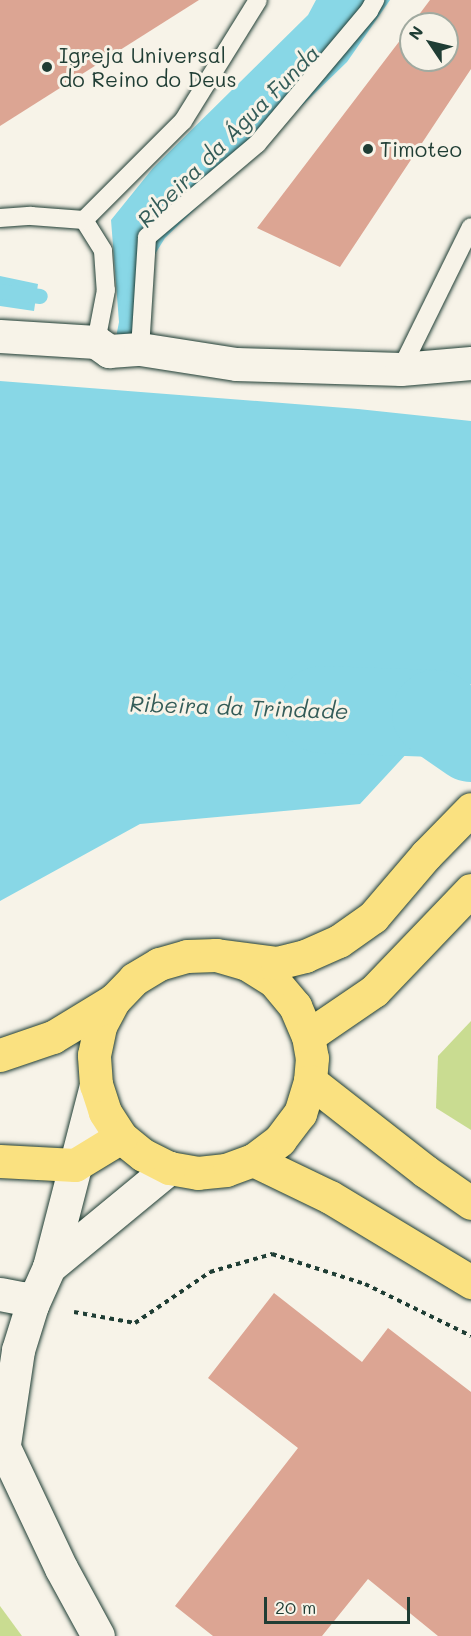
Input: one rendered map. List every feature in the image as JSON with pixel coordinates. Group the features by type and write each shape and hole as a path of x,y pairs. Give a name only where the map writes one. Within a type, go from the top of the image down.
{"main road":[{"path":"0,1055 53,1037 114,1000 134,979 159,964 187,956 216,955 277,963 304,956 339,941 373,917 426,855 471,809"},
{"path":"308,1036 374,991 467,895"},
{"path":"114,1000 100,1026 94,1055 96,1085 105,1112 121,1137 143,1155 169,1168 198,1173 226,1170 253,1160 280,1140 300,1113 310,1081 312,1058 308,1036 295,1006 274,981 247,963 216,955"},
{"path":"310,1081 425,1171 471,1203"},
{"path":"0,1161 75,1165 121,1137"},
{"path":"253,1160 330,1197 471,1282"}],"street":[{"path":"0,336 236,364 401,369 471,363"},
{"path":"96,1085 49,1267 32,1305 18,1350 2,1442 61,1568 98,1636"},
{"path":"49,1267 169,1168"},
{"path":"0,1294 21,1298 32,1305"}],"lane":[{"path":"0,219 31,216 84,220 183,121 258,0"},
{"path":"116,348 147,237 258,144 369,11 375,0"},
{"path":"84,220 103,250 106,291 116,348"},
{"path":"401,369 471,227"}],"path":[{"path":"32,1305 135,1323 210,1272 272,1254 365,1284 471,1336"}],"green space":[{"path":"471,1021 471,1130 436,1108 438,1056"},
{"path":"0,1606 22,1636 0,1636"}],"water":[{"name":"Ribeira da Água Funda","path":"316,0 390,0 347,62 165,238 147,267 135,364 111,363 119,322 111,220 153,168 308,15"},
{"path":"0,276 38,284 34,311 0,306"},
{"path":"0,381 358,409 471,421 471,684 360,804 140,824 0,901"}],"building":[{"name":"Igreja Universal do Reino do Deus","path":"0,0 199,0 0,126"},
{"name":"Timoteo","path":"430,0 471,0 471,69 340,267 257,228 399,42 399,72 459,72 459,12 421,12"},
{"path":"274,1293 362,1362 388,1328 471,1392 471,1636 438,1636 368,1579 322,1636 213,1636 175,1606 298,1448 208,1378"}],"waterway":[{"path":"0,291 40,296"},
{"name":"Ribeira da Trindade","path":"321,709 435,713 471,738"}],"place":[{"name":"Igreja Universal do Reino do Deus","path":"47,67"},
{"name":"Timoteo","path":"368,149"}]}
